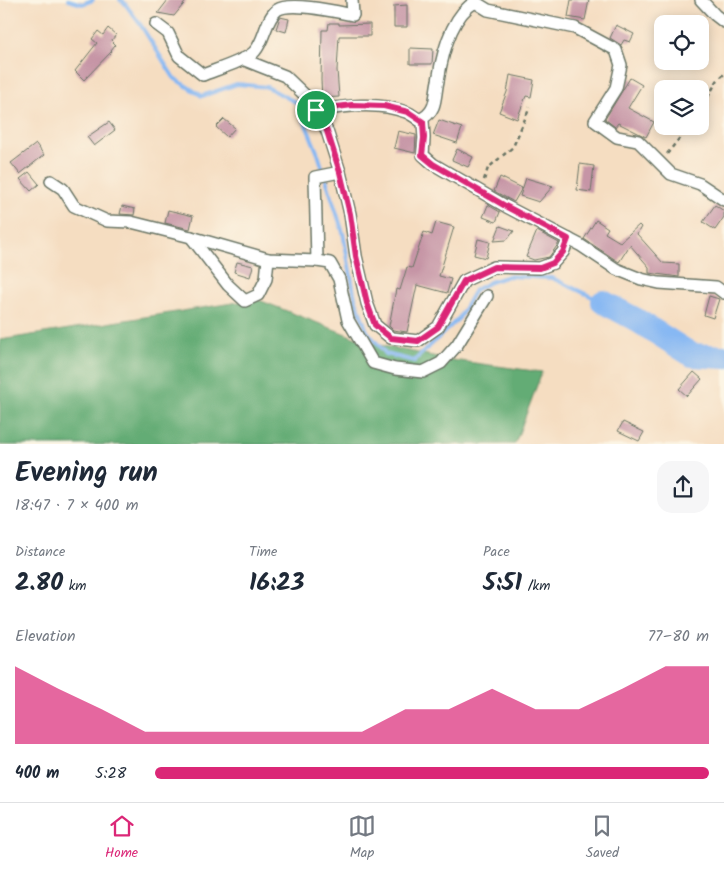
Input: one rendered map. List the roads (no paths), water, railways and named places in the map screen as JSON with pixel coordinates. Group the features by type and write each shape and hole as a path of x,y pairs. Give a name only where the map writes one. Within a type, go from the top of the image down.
{"street":[{"path":"156,24 168,33 179,56 203,75 255,52 267,25 278,10 289,7 353,15 352,0"},
{"path":"701,0 724,22"},
{"path":"419,120 428,115 434,106 444,51 454,27 468,6 475,2 488,10 574,28 616,50 621,65 616,88 595,121 617,137 638,141 671,174 700,184 724,200"},
{"path":"242,59 285,76 311,101 316,110 327,131 340,172 367,303 375,325 391,338 418,341 438,327 464,281 494,267 540,268 553,263 563,252 568,239"},
{"path":"316,110 352,105 384,106 408,112 423,122 422,155 433,164 507,207 568,239 616,270 659,283 716,287 724,293"},
{"path":"317,261 315,177 340,172"},
{"path":"51,181 63,189 74,206 107,220 131,222 191,237 268,260 330,263 339,278 348,320 359,342 373,363 395,369 423,372 441,363 457,345 487,296"},
{"path":"191,237 228,285 245,301 258,295 266,278 268,260"}],"waterway":[{"path":"68,0 82,4 93,0"},
{"path":"120,0 123,1 140,24 174,78 202,96 237,84 267,87 297,103 318,154 343,233 355,298 367,331 386,354 414,361 459,318 475,290 490,282 508,276 552,278 603,302"},
{"path":"603,302 635,319 692,355 724,357"}]}
